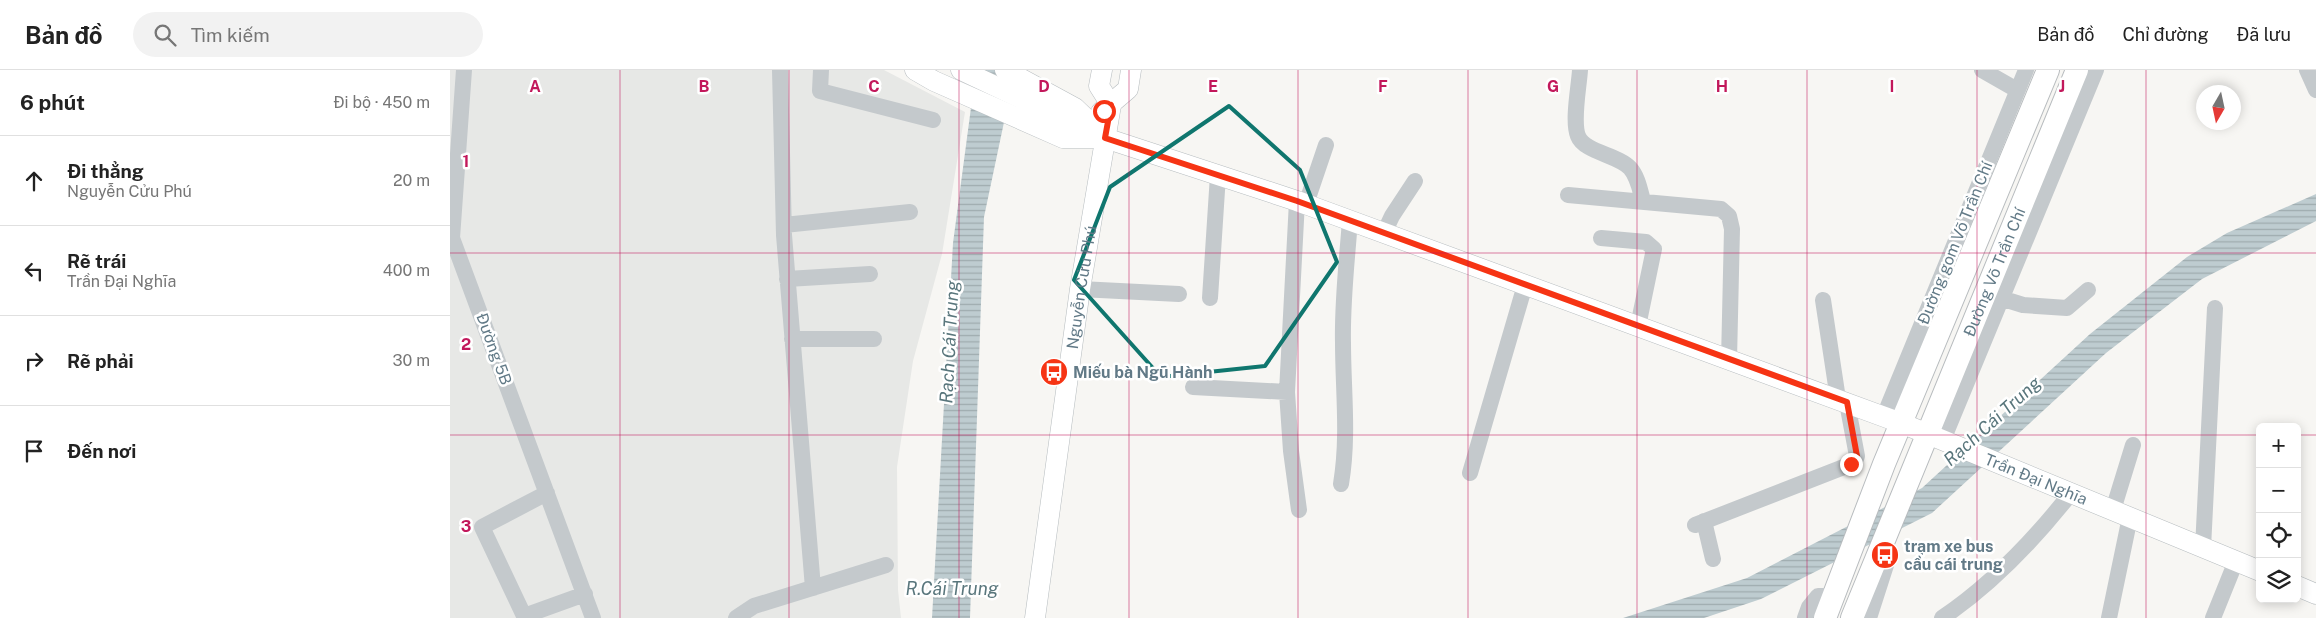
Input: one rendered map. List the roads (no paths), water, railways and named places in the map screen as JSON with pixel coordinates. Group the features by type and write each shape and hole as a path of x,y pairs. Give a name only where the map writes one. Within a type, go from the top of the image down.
{"highway":[{"name":"Đường Võ Trần Chí","path":"1833,596 1884,464 1892,419 2048,70"},
{"name":"Đường Võ Trần Chí","path":"1877,552 1911,476 1941,439 2077,70"},
{"path":"1852,618 1877,552"},
{"path":"1825,618 1833,596"}],"main road":[{"path":"915,70 934,81 1020,98"},
{"path":"961,70 1020,98"},
{"name":"Trần Đại Nghĩa","path":"1005,70 1020,98 1064,138 1105,138"},
{"path":"1102,70 1099,86 1111,105"},
{"path":"1075,108 1096,113 1104,111 1128,89 1131,70"},
{"name":"Trần Đại Nghĩa","path":"1020,98 1075,108 1105,138"},
{"name":"Trần Đại Nghĩa","path":"1020,98 1105,138 1350,220 1892,419 2256,569"},
{"name":"Nguyễn Cửu Phú","path":"1035,618 1080,289 1111,105"},
{"path":"1064,138 1090,152 1096,158 1100,172"},
{"path":"2301,588 2316,594"}],"street":[{"name":"Đường 5B","path":"464,70 455,100 451,238 593,618"},
{"path":"780,70 787,279 812,588"},
{"path":"821,70 820,91 933,120"},
{"path":"1580,70 1576,123 1578,136 1582,143 1631,168 1638,181 1643,201"},
{"path":"1982,70 2017,90"},
{"name":"Đường gom Võ Trần Chí","path":"1892,419 2026,70"},
{"path":"2088,290 2067,308 2023,305 1993,296 2096,70"},
{"path":"2308,70 2316,90"},
{"path":"1300,510 1291,451 1286,392 1302,203 1326,145"},
{"path":"1210,298 1218,175"},
{"path":"1384,233 1392,216 1415,181"},
{"path":"1568,195 1721,209 1729,216 1732,229 1729,360"},
{"path":"784,225 910,212"},
{"path":"1341,484 1346,445 1346,374 1343,343 1350,220"},
{"path":"1601,238 1646,242 1654,249 1638,326"},
{"path":"787,279 870,274"},
{"path":"1470,473 1526,285"},
{"path":"1080,289 1179,294"},
{"path":"1712,559 1699,523 1854,463 1857,456 1842,401 1822,300"},
{"path":"2203,548 2214,308"},
{"path":"792,339 874,339"},
{"path":"1194,387 1286,392"},
{"path":"2109,618 2133,445"},
{"path":"547,493 482,527 525,617 584,594"},
{"path":"1942,618 1984,587 2026,545 2070,493"},
{"path":"1869,618 1888,562 1887,555 1877,552"},
{"path":"2213,618 2236,561"},
{"path":"736,618 754,606 886,565"},
{"path":"1805,618 1809,607 1818,596 1833,596"}],"water":[{"name":"R.Cái Trung","path":"976,70 1015,70 984,217 970,618 932,618 953,243"},
{"path":"2316,194 2316,221 2202,279 2106,353 1932,513 1761,599 1704,618 1623,618 1747,578 1922,488 2090,334 2187,257 2227,233"}],"place":[{"name":"Miếu bà Ngũ Hành","path":"1054,372"},
{"name":"trạm xe bus cầu cái trung","path":"1885,555"}],"water label":[{"name":"Rạch Cái Trung","path":"949,342"},
{"name":"Rạch Cái Trung","path":"1992,421"}]}
